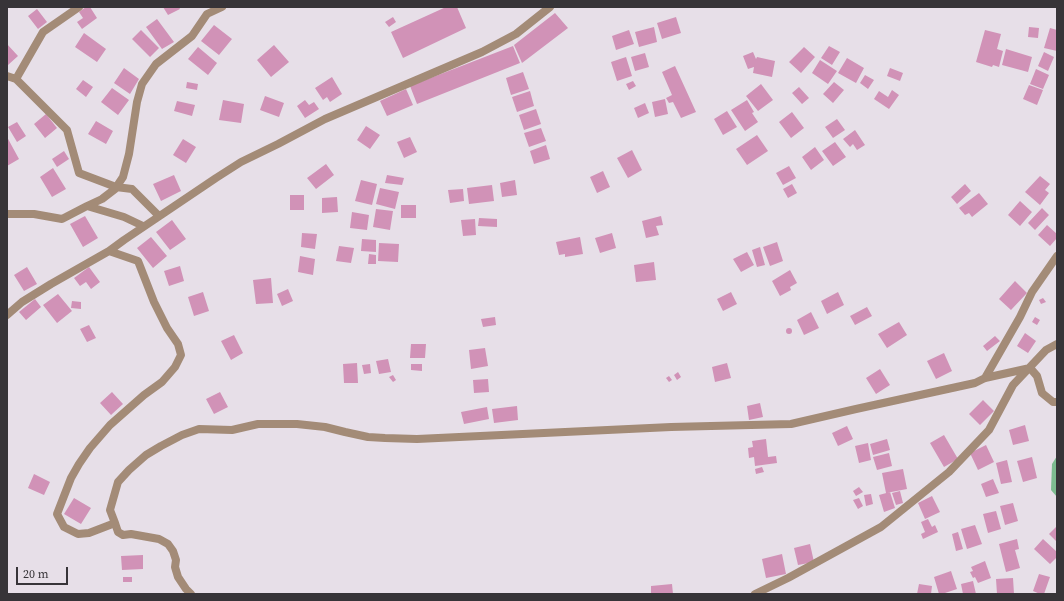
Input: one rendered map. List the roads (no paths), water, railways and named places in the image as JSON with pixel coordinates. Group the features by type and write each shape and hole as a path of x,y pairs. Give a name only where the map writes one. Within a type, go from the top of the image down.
{"street":[{"path":"16,79 43,32 79,7"},
{"path":"7,214 34,214 62,219 102,199 116,187 123,177 129,154 137,102 142,84 156,64 192,36 207,14 222,7"},
{"path":"7,314 22,302 109,251 143,226 242,162 325,119 482,52 516,34 550,7"},
{"path":"7,76 16,79 66,130 79,173 116,187 132,189 159,216"},
{"path":"86,206 124,217 143,226"},
{"path":"109,251 138,261 154,302 167,328 178,344 181,355 175,367 162,382 144,395 110,425 90,448 71,478 56,514 64,527 78,534 89,533 115,523"},
{"path":"985,378 1020,317 1032,292 1057,256"},
{"path":"755,594 881,528 950,472 989,430 1013,385 1046,350 1057,344"},
{"path":"191,594 178,577 175,567 176,560 173,551 168,544 159,539 131,534 123,535 118,532 110,510 118,482 129,470 146,455 161,446 182,435 199,429 232,430 258,424 297,424 325,427 368,437 417,439 663,427 791,424 975,383 985,378 1030,368"},
{"path":"1030,368 1037,376 1042,393 1053,402 1057,402"}]}
